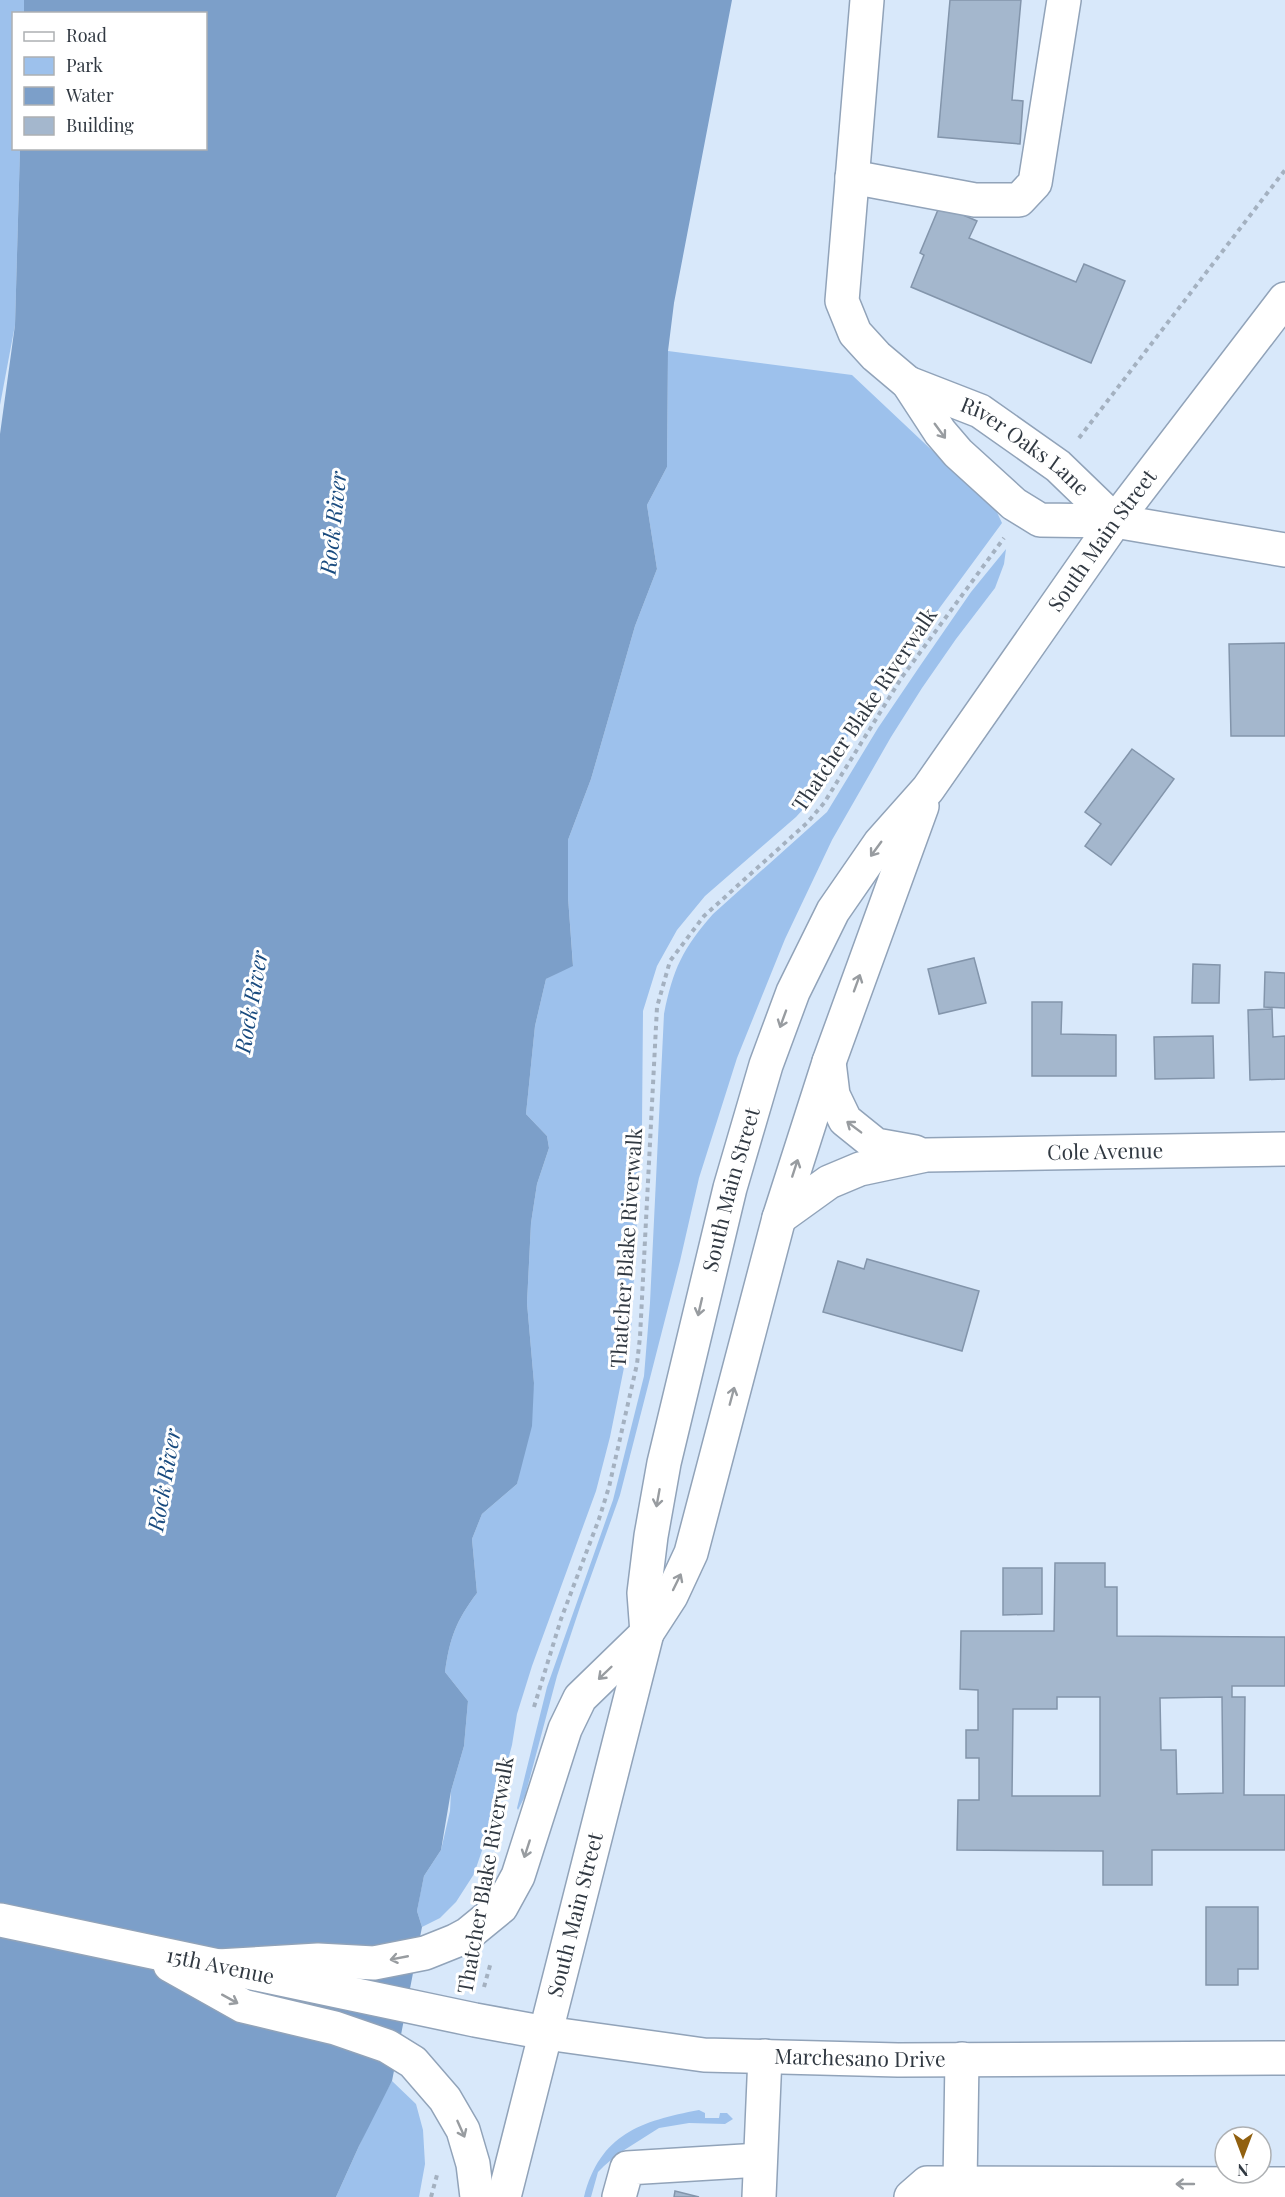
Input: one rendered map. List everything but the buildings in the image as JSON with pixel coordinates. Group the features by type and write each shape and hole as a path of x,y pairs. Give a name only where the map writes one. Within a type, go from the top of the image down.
{"main road":[{"name":"River Oaks Lane","path":"867,0 842,301 855,333 876,356 908,383 940,432 958,453 1014,504 1040,520 1115,521"},
{"path":"852,177 975,200 1019,200 1035,183 1064,0"},
{"name":"South Main Street","path":"647,1633 644,1593 664,1463 730,1188 766,1065 793,992 834,911 880,843 928,789 1115,521 1285,299"},
{"name":"River Oaks Lane","path":"908,383 980,411 1058,466 1115,521"},
{"path":"1115,521 1285,550"},
{"name":"South Main Street","path":"504,2197 647,1633 670,1596 691,1553 779,1218 829,1062 928,789"},
{"name":"Cole Avenue","path":"829,1062 833,1095 845,1120 876,1145 926,1155"},
{"name":"Cole Avenue","path":"779,1218 824,1185 860,1169 926,1155 1285,1149"},
{"path":"218,1966 318,1960 374,1963 425,1953 468,1934 501,1907 518,1876 565,1729 580,1698 647,1633"},
{"name":"15th Avenue","path":"0,1920 439,2013"},
{"path":"142,1950 243,2006 335,2028 387,2046 413,2062 445,2099 463,2130 473,2164 477,2197"},
{"name":"Marchesano Drive","path":"439,2013 546,2033 704,2055 898,2060 1285,2058"},
{"path":"759,2197 765,2056"},
{"path":"960,2184 962,2059"},
{"path":"620,2197 627,2168 760,2160"},
{"path":"911,2197 927,2183 1285,2184"}],"path":[{"path":"1082,434 1285,170"},
{"name":"Thatcher Blake Riverwalk","path":"533,1710 558,1629 609,1487 637,1364 657,1007 670,961 704,916 807,823 824,803 902,677 1003,540"},
{"name":"Thatcher Blake Riverwalk","path":"475,2020 490,1964 496,1911"},
{"path":"431,2197 439,2168"}],"green space":[{"path":"0,0 24,0 24,12 12,12 12,150 20,150 15,325 0,405"},
{"path":"668,351 852,375 938,456 985,495 995,508 1002,523 855,723 817,794 796,817 705,896 677,930 657,966 643,1011 642,1125 631,1333 610,1437 596,1491 532,1666 517,1714 512,1745 490,1827 474,1874 456,1902 440,1918 422,1927 417,1911 424,1876 441,1850 450,1811 451,1791 464,1746 468,1701 445,1672 449,1649 459,1621 477,1593 472,1539 482,1514 517,1484 534,1383 527,1303 531,1223 537,1184 549,1148 547,1136 526,1114 535,1026 546,979 573,965 568,897 568,840 591,779 635,626 657,569 647,505 667,467"},
{"path":"1006,549 1004,564 995,588 922,688 832,840 785,939 737,1058 699,1178 620,1495 557,1676 525,1796 518,1810 547,1687 613,1500 644,1376 650,1303 664,1014 671,984 687,949 713,914 827,812 878,728 922,663 971,592"},
{"path":"392,2081 416,2104 423,2130 425,2164 419,2197 336,2197 373,2115"},
{"path":"699,2110 705,2113 705,2118 719,2118 720,2113 727,2113 733,2119 725,2124 689,2123 659,2128 618,2154 604,2166 598,2172 591,2197 584,2197 591,2176 601,2158 626,2134 659,2119"}],"water":[{"name":"Rock River","path":"24,0 732,0 674,303 668,351 667,467 647,505 657,569 635,626 591,779 568,840 568,897 573,966 546,979 535,1026 526,1114 547,1136 549,1148 537,1184 531,1223 527,1303 534,1383 532,1426 517,1484 482,1514 472,1539 477,1593 455,1630 445,1672 468,1701 464,1746 451,1791 441,1850 424,1876 417,1911 422,1927 392,2081 336,2197 0,2197 0,434 15,325 20,150 207,150 207,12 24,12"}]}
